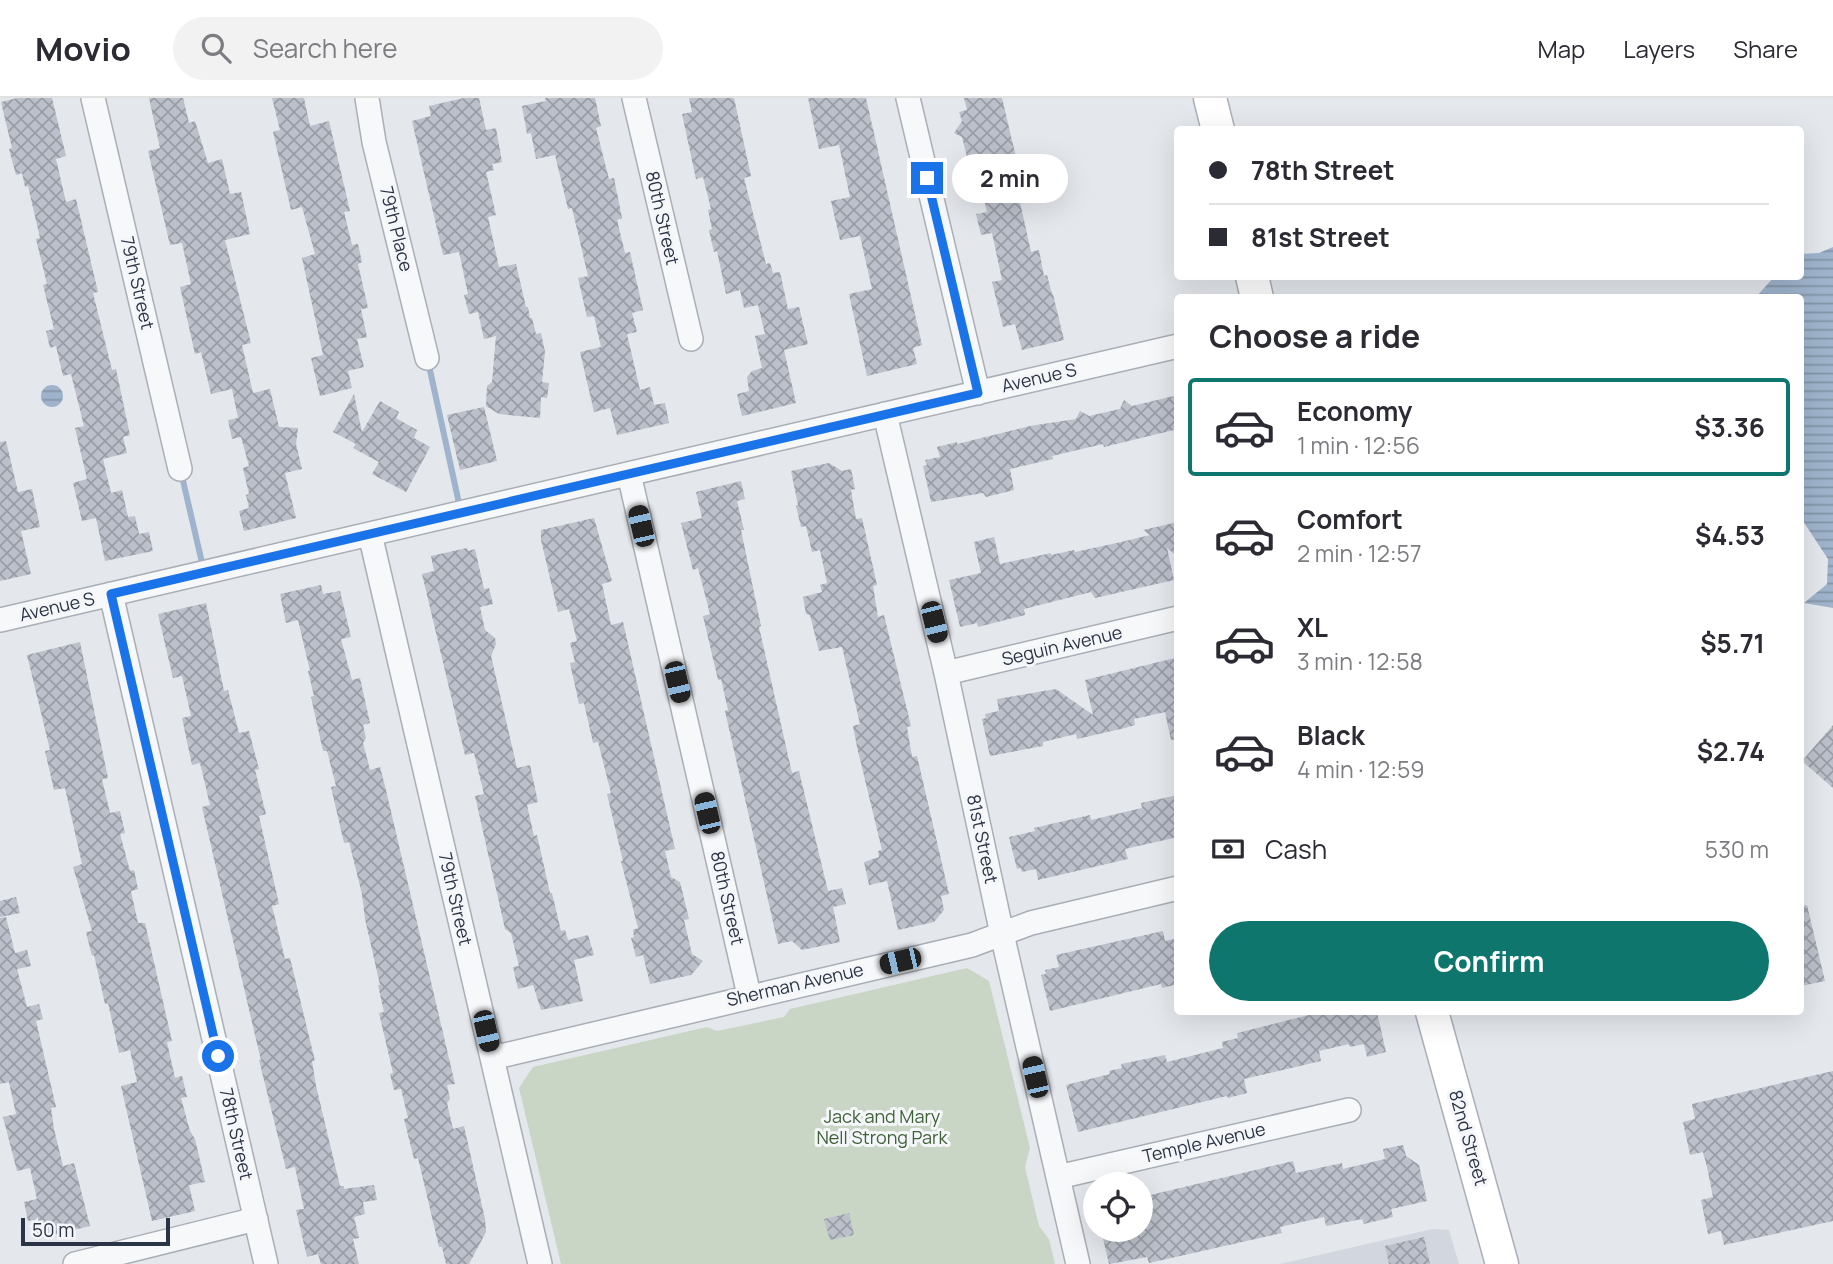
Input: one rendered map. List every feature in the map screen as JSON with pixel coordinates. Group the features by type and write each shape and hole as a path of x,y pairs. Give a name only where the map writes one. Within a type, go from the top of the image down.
{"main road":[{"path":"1210,98 1217,126"},
{"name":"82nd Street","path":"1433,1015 1502,1264"}],"street":[{"name":"79th Street","path":"93,98 180,469"},
{"name":"79th Place","path":"367,98 374,142 428,359"},
{"name":"80th Street","path":"634,98 691,339"},
{"path":"908,98 978,393"},
{"name":"Avenue S","path":"0,620 1174,347"},
{"name":"81st Street","path":"884,414 946,673 1002,934 1079,1264"},
{"name":"80th Street","path":"629,474 749,995"},
{"name":"79th Street","path":"370,534 540,1264"},
{"name":"78th Street","path":"111,594 266,1264"},
{"name":"Seguin Avenue","path":"946,673 1174,619"},
{"name":"Sherman Avenue","path":"492,1058 749,995 972,945 1031,923 1174,889"},
{"name":"Temple Avenue","path":"1058,1177 1349,1110"},
{"path":"75,1264 256,1219"}],"shaded area":[{"path":"1432,1229 1449,1230 1459,1264 1280,1264"}],"green space":[{"name":"Jack and Mary Nell Strong Park","path":"967,968 989,981 1030,1148 1025,1167 1039,1226 1049,1239 1055,1264 561,1264 519,1088 533,1067 707,1027 717,1031 784,1017 790,1009"}],"water":[{"path":"1833,247 1833,608 1804,603 1827,584 1828,559 1804,523 1804,294 1759,294 1771,280 1804,280 1804,254 1819,253"},
{"path":"52,385 60,388 63,396 60,404 52,407 44,404 41,396 44,388"}],"building":[{"path":"17,98 52,98 66,156 56,159 66,202 76,199 98,292 93,293 112,370 116,369 130,435 123,437 127,453 103,459 111,493 122,490 128,517 135,516 139,534 149,532 153,551 105,561 96,518 82,521 73,483 87,479 75,428 84,426 71,374 63,376 56,346 50,348 46,331 54,329 43,285 47,284 36,239 40,238 28,186 25,187 22,173 16,175 1,102"},
{"path":"149,98 183,98 189,123 195,121 208,163 222,159 230,194 241,192 250,234 225,240 251,343 242,345 253,393 270,389 279,427 298,428 296,444 302,469 285,473 296,518 244,531 239,511 249,508 243,468 249,466 241,437 232,439 228,420 238,418 232,389 211,394 201,352 195,354 180,287 191,284 182,243 170,245 148,151 160,148"},
{"path":"272,98 304,98 310,126 329,121 350,211 344,212 352,245 358,244 362,262 358,264 368,308 361,309 367,337 357,339 364,367 348,371 352,388 320,396 311,358 323,355 302,258 315,254 302,207 291,210 273,132 280,130"},
{"path":"464,98 479,98 486,130 496,128 502,162 492,164 494,170 486,172 496,215 488,217 499,267 516,264 526,307 536,334 541,333 545,352 542,382 549,383 547,398 541,397 540,418 499,414 486,406 487,386 492,382 496,336 484,339 478,312 469,314 464,295 468,294 459,252 443,255 412,121 431,116 429,106"},
{"path":"545,98 595,98 601,126 596,128 609,179 614,178 622,218 617,220 625,253 630,252 643,310 632,313 637,332 627,334 640,390 650,387 654,405 665,403 669,423 617,435 610,408 594,412 580,352 601,347 594,316 587,317 578,278 588,276 572,208 568,209 555,155 536,159 531,133 527,134 522,106 546,101"},
{"path":"689,98 734,98 751,176 744,178 766,264 770,263 773,273 780,272 788,309 799,307 808,344 784,350 796,403 742,416 737,394 749,391 747,377 752,371 762,368 755,336 765,334 758,305 744,308 740,290 726,294 717,251 714,252 709,230 712,229 708,210 711,209 703,177 696,179 682,114 692,112"},
{"path":"808,98 866,98 922,345 913,348 917,364 867,376 849,294 872,289 860,236 840,240 831,201 850,197 839,145 819,149"},
{"path":"964,98 1002,98 1024,191 1018,193 1031,252 1039,250 1044,276 1047,275 1053,294 1064,340 1022,350 1015,324 1003,327 992,282 1002,280 992,233 981,235 976,214 987,212 980,182 969,184 965,166 969,165 962,137 954,133 962,121 959,112 967,110"},
{"path":"354,394 362,432 380,401 399,412 396,418 417,430 414,438 430,447 406,492 372,474 379,462 353,448 356,444 333,432"},
{"path":"1174,396 1174,430 1052,456 1053,459 1010,469 1014,490 986,497 983,493 931,502 923,466 927,465 925,460 940,457 937,447 1030,426 1076,419 1080,411 1089,416 1120,409 1124,400 1132,406"},
{"path":"484,407 497,461 460,470 447,415"},
{"path":"6,441 18,492 32,489 40,527 21,531 31,574 0,581 0,442"},
{"path":"829,463 842,471 851,469 856,519 862,518 877,585 873,586 878,617 884,615 911,726 907,727 912,757 917,756 949,894 941,896 944,910 934,922 898,930 887,881 869,885 864,862 879,857 878,851 882,850 857,747 853,726 860,724 842,647 819,651 803,597 822,592 820,585 827,583 820,550 812,552 806,526 801,527 791,471"},
{"path":"741,481 745,499 737,501 744,530 741,530 761,626 759,627 792,773 799,771 828,891 842,888 846,904 833,907 840,942 802,950 792,941 778,944 725,711 728,710 721,679 718,680 703,616 710,614 698,568 693,570 681,523 702,518 696,492"},
{"path":"594,518 612,581 602,584 611,625 623,622 675,849 665,851 671,877 680,882 689,919 684,920 692,954 703,961 691,975 650,984 643,955 636,957 631,938 634,937 633,930 638,928 607,794 611,793 598,742 593,743 584,703 579,704 570,663 575,662 570,643 577,641 569,609 558,612 541,540 541,530"},
{"path":"1174,523 1174,554 1167,548 1174,580 1095,598 1091,592 1024,609 1025,615 978,627 977,623 960,627 949,580 981,573 974,542 994,537 1000,564 1051,553 1075,552 1150,535 1143,530"},
{"path":"467,548 468,551 475,549 484,589 489,588 493,604 480,607 485,630 495,638 496,644 491,656 517,768 530,765 538,802 527,805 561,931 565,930 568,940 588,935 594,955 574,960 583,1001 541,1010 533,985 518,989 513,967 519,966 511,933 505,929 475,796 484,794 474,753 465,755 422,574 434,571 431,556"},
{"path":"321,585 323,594 340,591 351,637 341,639 352,680 360,678 370,723 363,725 366,738 363,743 370,770 380,767 385,786 455,1084 447,1085 450,1099 447,1103 453,1129 464,1126 485,1219 486,1232 469,1264 446,1264 442,1247 439,1247 418,1158 414,1159 404,1119 408,1118 401,1089 394,1090 390,1074 393,1073 379,1013 384,1012 380,985 362,894 349,842 344,843 331,787 336,786 327,751 323,751 311,697 314,696 310,671 298,620 286,623 280,594"},
{"path":"206,603 224,691 228,690 239,733 249,731 259,769 255,770 266,814 259,816 279,904 272,906 285,959 290,958 315,1061 312,1061 316,1086 340,1186 344,1186 344,1189 374,1185 377,1200 363,1202 365,1214 354,1217 359,1238 353,1239 359,1264 321,1264 318,1254 307,1257 296,1210 304,1209 295,1167 286,1169 259,1060 202,807 210,805 200,763 192,765 182,718 191,716 182,676 173,678 158,614"},
{"path":"80,642 108,778 102,779 110,813 120,811 125,833 120,834 130,871 134,870 138,889 131,891 138,923 145,923 172,1041 167,1042 175,1078 182,1076 187,1097 181,1098 190,1131 195,1139 205,1182 189,1185 195,1211 152,1221 121,1086 137,1082 130,1050 119,1053 108,1003 105,1004 94,955 92,956 86,932 92,931 73,867 82,864 65,788 54,790 45,751 50,750 27,655"},
{"path":"1174,658 1174,740 1171,740 1165,712 1134,719 1135,725 1125,728 1077,739 1076,734 1043,742 1043,746 990,756 982,719 986,718 985,714 999,711 997,699 1056,689 1093,715 1085,680"},
{"path":"1833,725 1833,788 1804,763 1804,759"},
{"path":"1174,796 1174,838 1125,849 1128,859 1038,880 1036,869 1022,872 1021,868 1017,869 1009,837 1035,831 1034,828 1090,815 1091,820 1142,808 1141,803"},
{"path":"16,897 20,913 0,917 0,901"},
{"path":"1807,905 1825,981 1804,985 1804,906"},
{"path":"6,917 15,953 27,950 31,966 17,969 27,1007 39,1004 43,1019 36,1021 56,1107 51,1108 54,1129 63,1166 74,1163 90,1226 37,1239 33,1220 28,1221 24,1202 37,1199 30,1168 17,1171 3,1117 16,1114 9,1082 0,1084 0,918"},
{"path":"1163,931 1165,941 1174,939 1174,985 1162,988 1161,984 1050,1011 1041,975 1046,974 1045,970 1059,967 1056,955"},
{"path":"1309,1015 1378,1015 1386,1052 1367,1057 1364,1044 1350,1047 1349,1044 1319,1051 1321,1061 1244,1079 1247,1093 1078,1132 1066,1085 1110,1074 1109,1071 1122,1068 1121,1064 1165,1055 1167,1062 1223,1048 1222,1042 1238,1038 1237,1033"},
{"path":"1833,1071 1833,1221 1724,1245 1721,1231 1708,1234 1701,1200 1713,1197 1707,1167 1703,1152 1690,1155 1683,1122 1695,1119 1692,1104"},
{"path":"1403,1145 1406,1156 1419,1165 1427,1201 1391,1209 1393,1217 1364,1224 1362,1219 1326,1226 1324,1217 1280,1227 1282,1233 1149,1263 1147,1257 1109,1264 1104,1242 1153,1242 1153,1194 1293,1161 1296,1173 1342,1163 1343,1169 1385,1159 1383,1149"},
{"path":"849,1213 854,1235 830,1240 824,1219"},
{"path":"1424,1237 1430,1264 1389,1264 1385,1246"}],"waterway":[{"path":"428,361 460,508"},
{"path":"181,472 203,567"}],"route":[{"path":"218,1056 111,594 978,393 927,178"}]}
